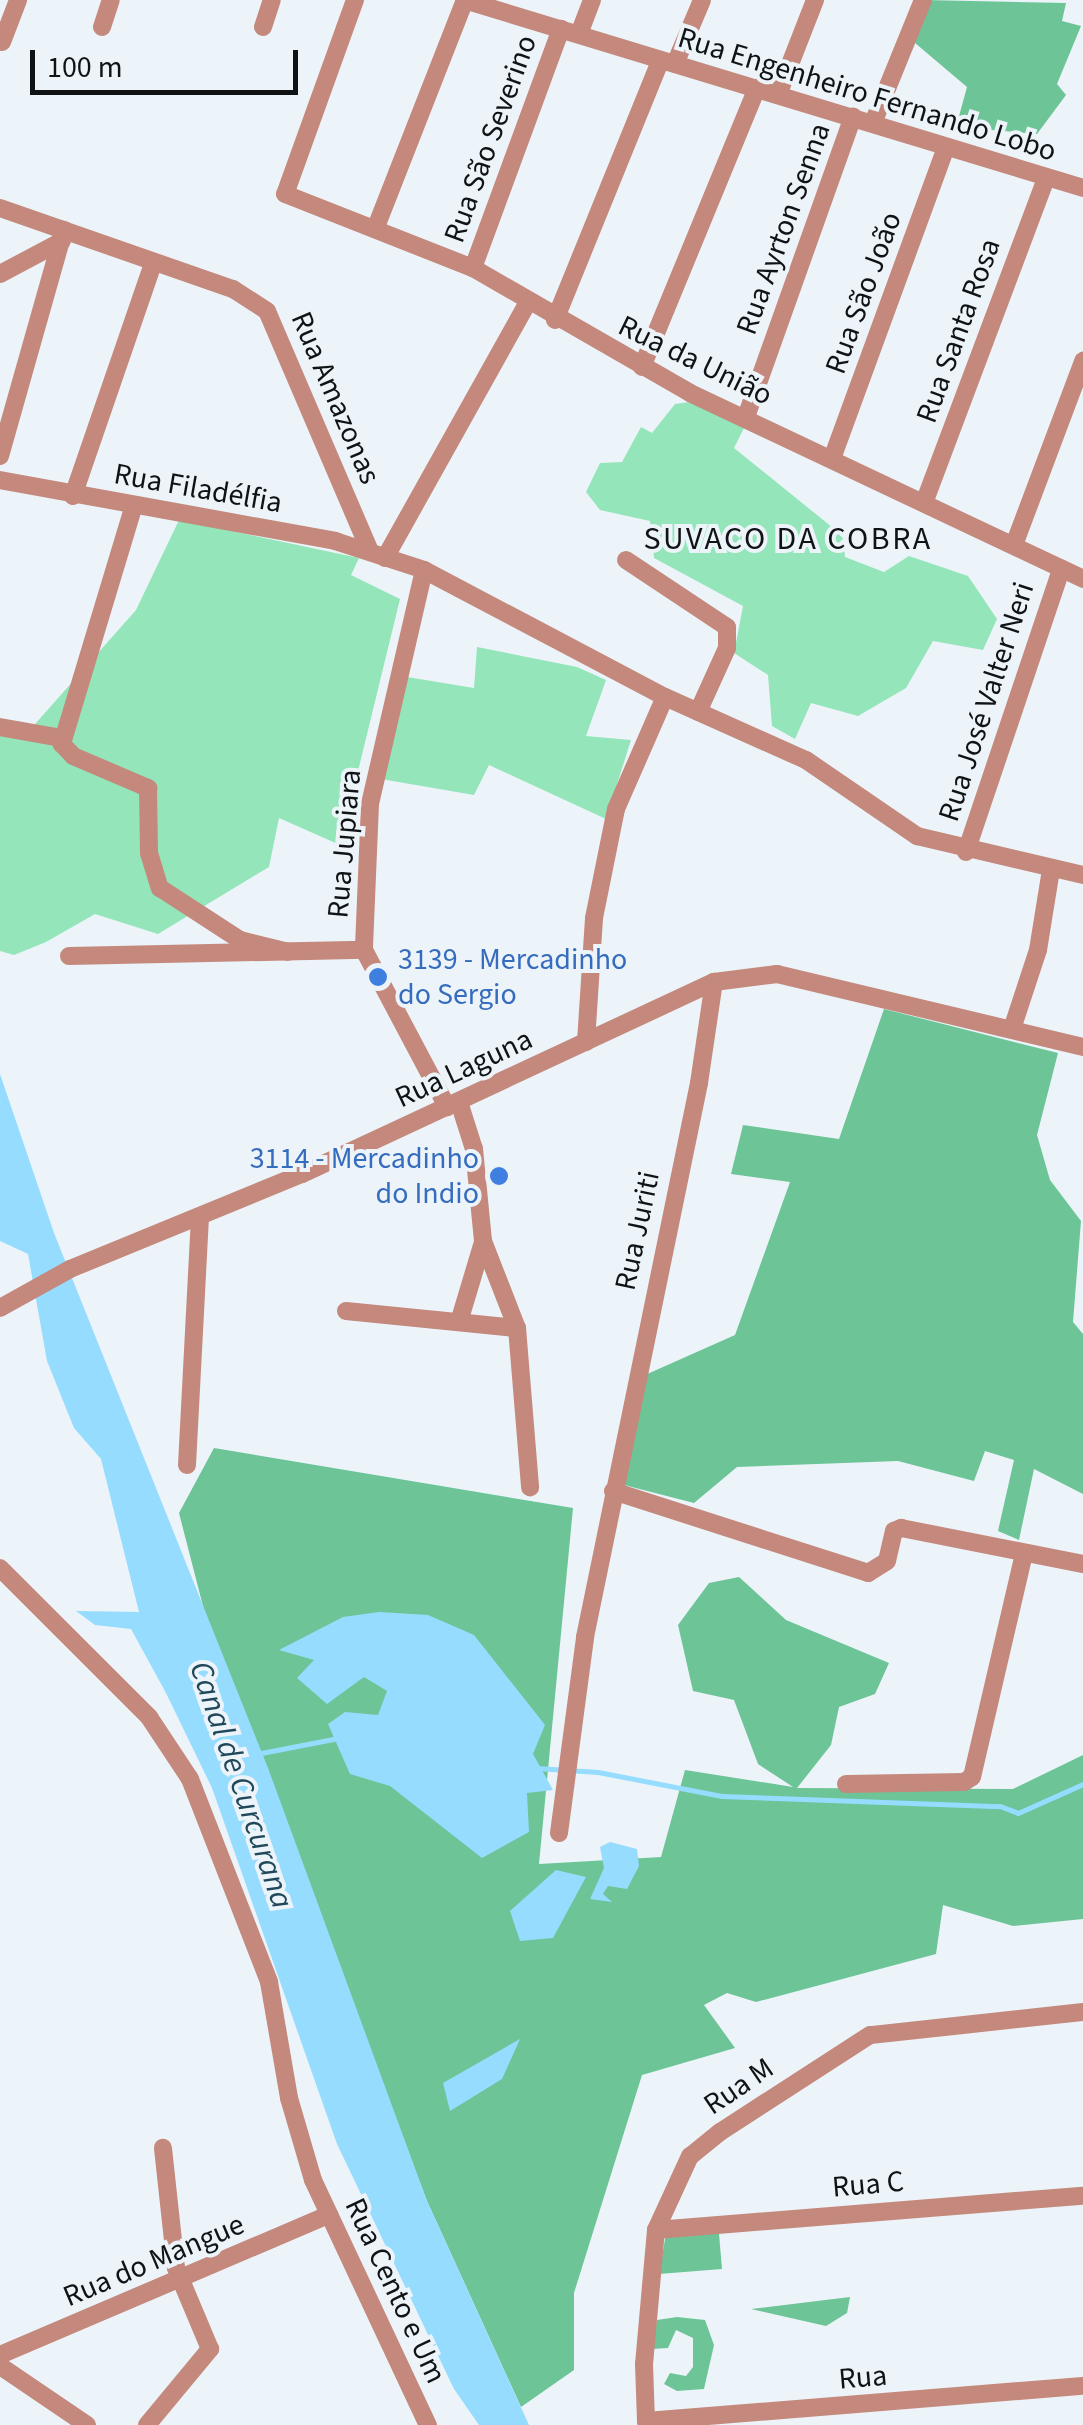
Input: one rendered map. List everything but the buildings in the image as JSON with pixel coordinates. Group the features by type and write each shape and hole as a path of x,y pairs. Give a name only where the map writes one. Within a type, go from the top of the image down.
{"street":[{"path":"2,42 18,0"},
{"path":"102,27 111,0"},
{"path":"263,27 272,0"},
{"name":"Rua da União","path":"355,0 285,194 473,268 555,320 642,367 1083,579"},
{"path":"376,227 464,0"},
{"name":"Rua Engenheiro Fernando Lobo","path":"464,0 488,3 667,62 1083,188"},
{"name":"Rua São Severino","path":"473,268 570,31 592,0"},
{"path":"555,320 667,62 702,0"},
{"path":"778,95 815,0"},
{"path":"873,123 923,0"},
{"path":"642,367 756,88"},
{"name":"Rua Ayrton Senna","path":"746,417 853,116"},
{"name":"Rua São João","path":"834,456 946,148"},
{"name":"Rua Santa Rosa","path":"924,503 1046,178"},
{"name":"Rua Amazonas","path":"0,208 152,266 234,289 267,311 378,554"},
{"path":"0,274 63,235"},
{"path":"0,456 63,235"},
{"path":"73,496 152,266"},
{"path":"378,554 528,302"},
{"path":"1014,546 1083,361"},
{"name":"Rua Filadélfia","path":"0,480 378,554 424,570 665,697 806,760 918,836 966,852 1083,875"},
{"path":"134,504 62,738 73,756 148,788 149,853 160,888 240,940 288,952"},
{"path":"626,560 726,627 728,648 698,712"},
{"name":"Rua José Valter Neri","path":"966,852 1060,569"},
{"name":"Rua Jupiara","path":"424,570 370,804 364,950 453,1104 474,1148 483,1241 516,1328 530,1487"},
{"path":"586,1042 594,918 616,809 665,697"},
{"path":"0,728 62,738"},
{"path":"1012,1026 1038,950 1050,870"},
{"path":"69,956 364,950"},
{"name":"Rua Laguna","path":"0,1308 96,1258 200,1219 714,982 777,974 1012,1026 1083,1047"},
{"name":"Rua Juriti","path":"559,1833 613,1491 699,1083 714,982"},
{"path":"187,1464 200,1219"},
{"name":"Rua Jupiara","path":"459,1322 483,1241"},
{"path":"346,1310 516,1328"},
{"path":"613,1491 868,1573 887,1561 894,1532 901,1528 1083,1564"},
{"path":"846,1784 964,1782 972,1776 1024,1553"},
{"name":"Rua Cento e Um","path":"0,1570 149,1717 190,1778 270,1982 289,2098 313,2180 428,2425"},
{"name":"Rua M","path":"646,2421 644,2364 656,2230 690,2156 870,2035 1083,2012"},
{"path":"147,2425 210,2349 181,2283 163,2148"},
{"name":"Rua C","path":"656,2230 1083,2196"},
{"name":"Rua do Mangue","path":"0,2356 181,2283 328,2215"},
{"path":"0,2366 86,2425"},
{"name":"Rua","path":"646,2421 785,2419 1083,2386"}],"green space":[{"path":"924,0 1066,3 1062,21 1081,26 1057,84 1066,95 1037,134 956,127 967,87 908,37"},
{"path":"698,401 745,426 734,448 843,536 845,557 884,572 909,556 968,576 997,619 983,650 933,641 906,688 858,716 811,703 795,739 772,726 768,675 734,653 743,606 654,558 650,521 600,510 586,492 600,463 622,462 641,427 652,433 675,404"},
{"path":"179,520 359,558 351,575 400,599 340,845 279,818 269,867 158,934 95,914 14,955 0,951 0,735 28,732 136,610"},
{"path":"477,647 577,667 606,680 586,736 631,740 606,819 489,765 474,795 381,779 407,677 474,688"},
{"path":"884,1009 1058,1053 1037,1135 1050,1180 1081,1221 1073,1322 1083,1334 1083,1494 1034,1469 1019,1540 998,1531 1014,1460 985,1451 974,1481 898,1461 737,1467 694,1503 624,1485 645,1375 735,1335 790,1182 731,1174 743,1125 839,1139"},
{"path":"214,1448 573,1508 539,1864 661,1857 685,1770 793,1787 758,1764 734,1700 693,1691 678,1625 709,1583 739,1577 786,1620 889,1663 875,1694 839,1707 831,1745 797,1788 1013,1789 1083,1755 1083,1919 1013,1926 943,1905 936,1954 756,2002 727,1993 704,2005 735,2048 642,2075 574,2293 574,2370 521,2407 427,2201 204,1610 179,1513"},
{"path":"668,2222 718,2222 722,2269 659,2274"},
{"path":"850,2297 847,2313 826,2326 751,2309"},
{"path":"657,2320 705,2320 714,2345 704,2389 677,2391 664,2384 670,2373 686,2376 693,2367 693,2338 676,2330 668,2348 652,2349"}],"water":[{"name":"Canal de Curcurana","path":"0,1074 54,1233 268,1768 427,2201 529,2425 479,2425 454,2389 337,2144 212,1788 166,1693 131,1629 95,1625 76,1611 139,1612 101,1459 74,1428 47,1361 28,1254 0,1241"},
{"path":"379,1612 428,1615 474,1635 545,1725 533,1754 553,1790 527,1793 529,1832 482,1858 390,1786 350,1774 328,1724 345,1712 378,1715 387,1691 364,1677 327,1704 297,1678 314,1660 279,1650 343,1617"},
{"path":"610,1842 637,1849 639,1866 627,1889 608,1886 603,1894 612,1902 590,1899 604,1868 600,1847"},
{"path":"556,1870 586,1877 553,1938 520,1941 510,1911"},
{"path":"520,2039 502,2079 450,2111 443,2083"}],"waterway":[{"name":"Canal de Curcurana","path":"256,1754 338,1738"},
{"path":"536,1768 598,1772 722,1796 1000,1806 1018,1813 1083,1784"}],"place":[{"name":"3139 - Mercadinho do Sergio","path":"378,977"},
{"name":"3114 - Mercadinho do Indio","path":"499,1176"}],"district":[{"name":"SUVACO DA COBRA","path":"788,539"}]}
